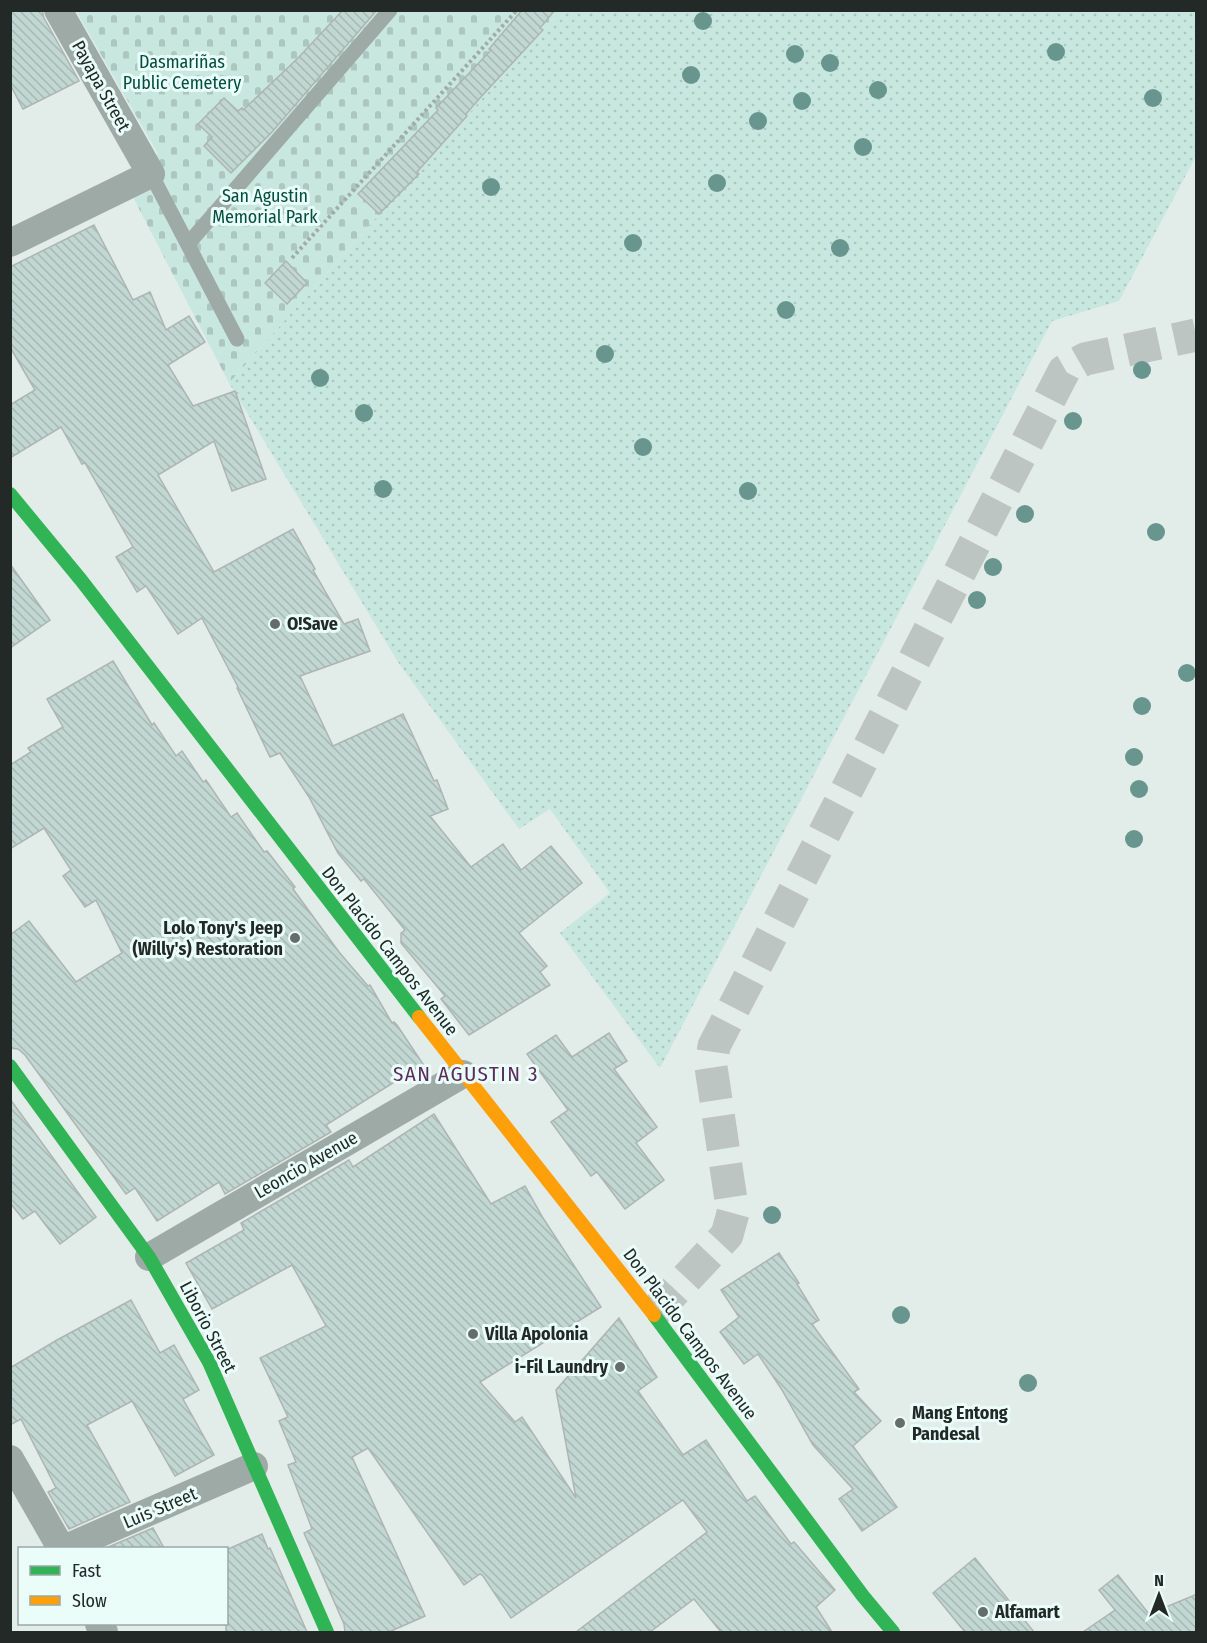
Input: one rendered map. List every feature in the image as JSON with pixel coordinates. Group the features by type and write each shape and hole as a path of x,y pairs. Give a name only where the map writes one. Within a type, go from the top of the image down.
{"main road":[{"name":"Don Placido Campos Avenue","path":"10,494 81,580 463,1074 653,1314 863,1596 893,1632"},
{"name":"Liborio Street","path":"10,1066 149,1257 209,1362 327,1632"}],"street":[{"name":"Payapa Street","path":"58,10 147,168"},
{"path":"10,243 147,168"},
{"name":"Leoncio Avenue","path":"149,1257 463,1074"},
{"path":"10,1459 60,1547"},
{"name":"Luis Street","path":"68,1547 254,1466"}],"lane":[{"path":"188,244 390,10"},
{"path":"147,168 237,339"}],"path":[{"path":"292,258 517,11"}],"green space":[{"name":"San Agustin Memorial Park","path":"76,11 560,11 229,383 133,197 11,230 158,154"},
{"path":"560,11 1196,11 1196,156 1119,301 1052,321 660,1068 560,933 610,893 550,809 519,829 398,662 229,383"}],"building":[{"path":"10,10 42,10 44,18 79,81 23,109 10,84"},
{"path":"343,10 377,10 272,132 231,173 204,146 212,137 198,124 224,98 238,111 242,108 243,110 297,59"},
{"path":"522,10 555,10 540,28 543,30 466,114 467,116 417,172 419,174 379,214 358,194 438,110 436,108 491,50 489,49"},
{"path":"94,225 133,300 150,292 166,330 189,316 205,342 168,365 193,406 235,391 266,479 232,491 214,441 158,475 214,572 293,529 344,624 358,619 370,651 300,676 333,746 403,714 434,781 437,780 448,809 430,816 471,867 503,844 521,870 551,846 582,883 519,933 547,966 540,972 550,985 469,1035 441,999 445,996 401,943 401,933 405,930 364,879 361,881 338,853 309,797 280,753 270,757 238,687 202,618 178,634 146,586 137,592 116,557 133,547 85,463 82,464 61,427 10,458 10,405 35,390 10,347 10,267"},
{"path":"286,261 307,283 287,304 265,283"},
{"path":"10,564 50,620 10,648"},
{"path":"113,661 152,725 154,723 176,756 182,751 203,782 206,780 231,817 237,813 264,852 267,851 295,887 293,889 339,952 368,986 370,985 392,1023 397,1025 423,1064 326,1125 331,1132 225,1194 219,1182 157,1221 135,1188 126,1194 25,1055 18,1049 10,1048 10,935 29,921 76,982 122,953 96,900 85,907 63,876 71,870 44,828 10,849 10,765 31,752 28,748 63,727 47,699"},
{"path":"609,1033 627,1061 614,1069 657,1127 636,1143 664,1180 625,1209 597,1172 591,1176 551,1122 568,1110 527,1054 556,1035 572,1057"},
{"path":"10,1099 96,1217 60,1244 35,1211 23,1219 10,1203"},
{"path":"434,1114 491,1204 525,1186 601,1307 480,1382 515,1422 522,1417 576,1498 556,1390 619,1318 657,1377 638,1391 683,1455 706,1440 747,1501 755,1496 791,1544 794,1542 835,1590 816,1607 832,1632 721,1632 694,1599 650,1632 576,1632 707,1532 683,1500 511,1618 483,1576 480,1574 464,1585 368,1448 352,1457 425,1616 389,1632 345,1632 344,1624 304,1533 312,1529 288,1465 296,1462 279,1421 288,1417 260,1358 326,1326 292,1265 212,1309 186,1263 244,1230 241,1223 349,1160 353,1167"},
{"path":"779,1253 819,1320 812,1324 859,1389 854,1392 881,1421 853,1446 897,1507 862,1531 839,1499 853,1489 813,1445 782,1390 758,1354 744,1364 720,1332 739,1317 721,1290"},
{"path":"131,1300 160,1353 174,1345 199,1390 183,1399 214,1455 175,1476 132,1401 87,1425 130,1502 69,1529 48,1492 56,1488 21,1419 10,1425 10,1368"},
{"path":"153,1528 163,1547 108,1547"},
{"path":"262,1534 307,1632 226,1632 226,1625 228,1625 228,1549"},
{"name":"Alfamart","path":"975,1558 1034,1632 965,1632 933,1593"},
{"path":"1118,1575 1149,1614 1197,1594 1197,1632 1083,1632 1115,1610 1099,1590"}],"tunnel":[{"path":"653,1314 727,1235 733,1213 711,1067 714,1046 1064,371 1085,359 1196,335"}],"traffic: fast":[{"path":"10,494 81,580 419,1017"},
{"path":"10,1066 149,1257 209,1362 327,1632"},
{"path":"654,1315 863,1596 893,1632"}],"traffic: slow":[{"path":"419,1017 654,1315"}],"place":[{"name":"O!Save","path":"275,624"},
{"name":"Lolo Tony's Jeep (Willy's) Restoration","path":"295,938"},
{"name":"Villa Apolonia","path":"473,1334"},
{"name":"i-Fil Laundry","path":"620,1367"},
{"name":"Mang Entong Pandesal","path":"900,1423"},
{"name":"Alfamart","path":"983,1612"}],"district":[{"name":"SAN AGUSTIN 3","path":"466,1074"}],"park label":[{"name":"Dasmariñas Public Cemetery","path":"182,72"}]}
